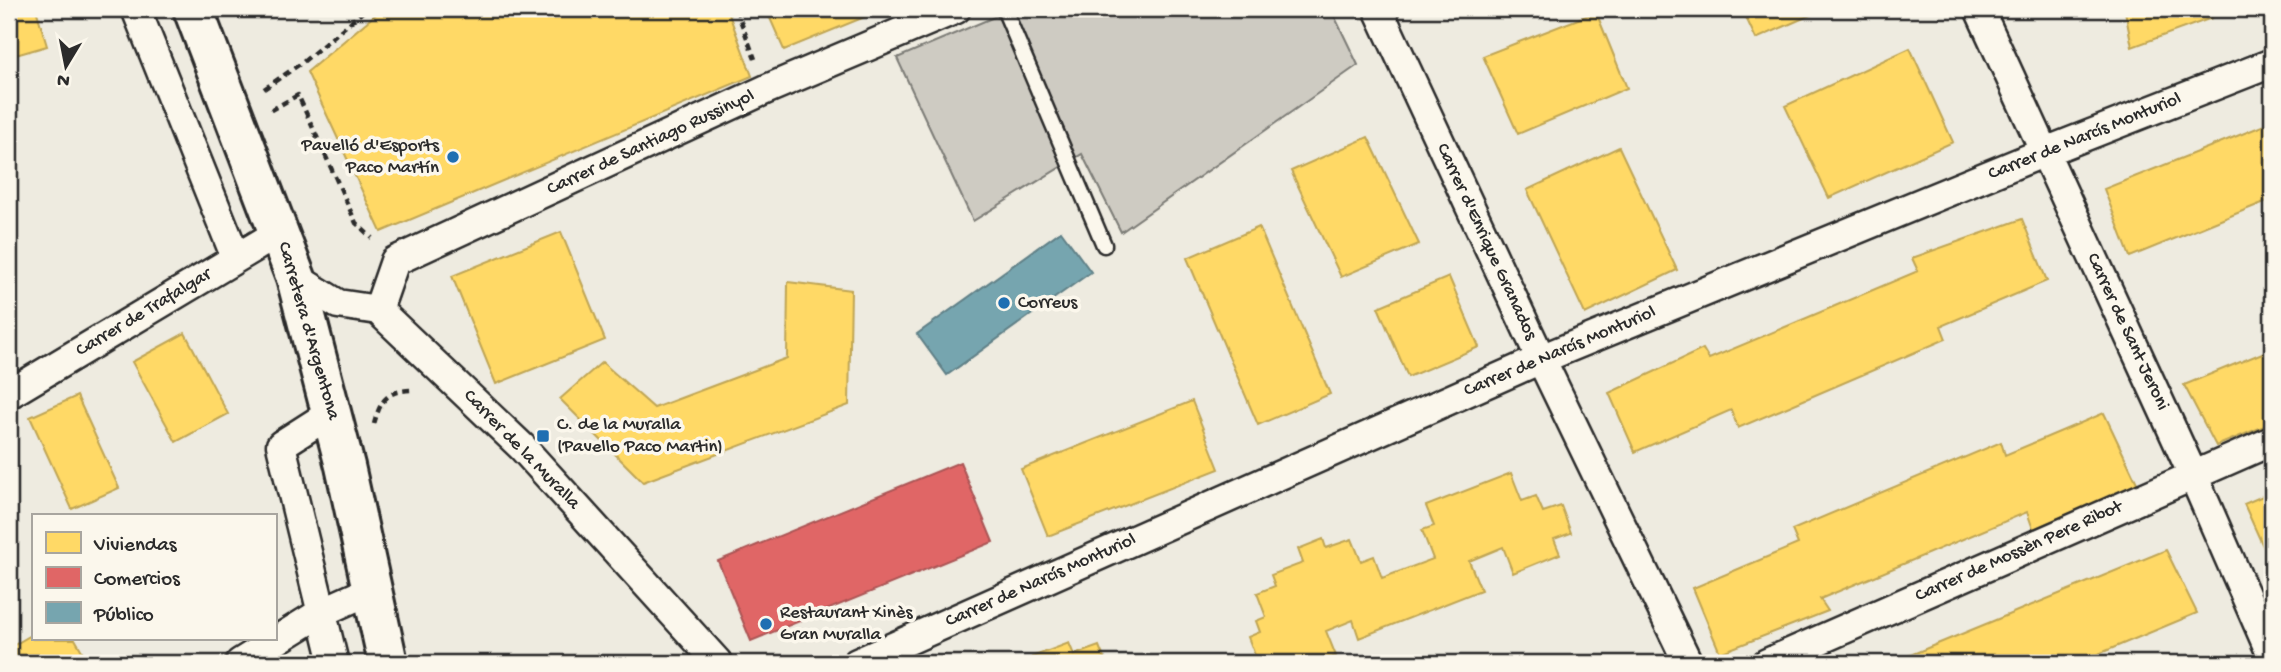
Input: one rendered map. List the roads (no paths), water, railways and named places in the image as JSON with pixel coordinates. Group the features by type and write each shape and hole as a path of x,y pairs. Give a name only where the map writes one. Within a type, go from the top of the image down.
{"street":[{"path":"136,9 236,258"},
{"name":"Carretera d'Argentona","path":"193,9 296,278 331,413 388,663"},
{"name":"Carrer de Santiago Russinyol","path":"378,310 395,261 767,89 956,9"},
{"name":"Carrer d'Enrique Granados","path":"1378,9 1541,359 1688,663"},
{"name":"Carrer de Sant Jeroni","path":"1979,9 2193,475 2272,656"},
{"name":"Carrer de Narcís Monturiol","path":"857,663 1541,359 2045,152 2272,63"},
{"name":"Carrer de Trafalgar","path":"9,394 280,232"},
{"path":"296,278 338,304 378,310"},
{"name":"Carrer de la Muralla","path":"378,310 522,447 719,663"},
{"path":"331,413 281,445 334,663"},
{"name":"Carrer de Mossèn Pere Ribot","path":"1767,663 2272,441"},
{"path":"240,663 322,612 371,590"}],"lane":[{"path":"1004,9 1104,245"}],"place":[{"name":"Pavelló d'Esports Paco Martín","path":"453,157"},
{"name":"Correus","path":"1004,303"},
{"name":"C. de la Muralla (Pavello Paco Martin)","path":"543,436"},
{"name":"Restaurant Xinès Gran Muralla","path":"766,624"}]}
